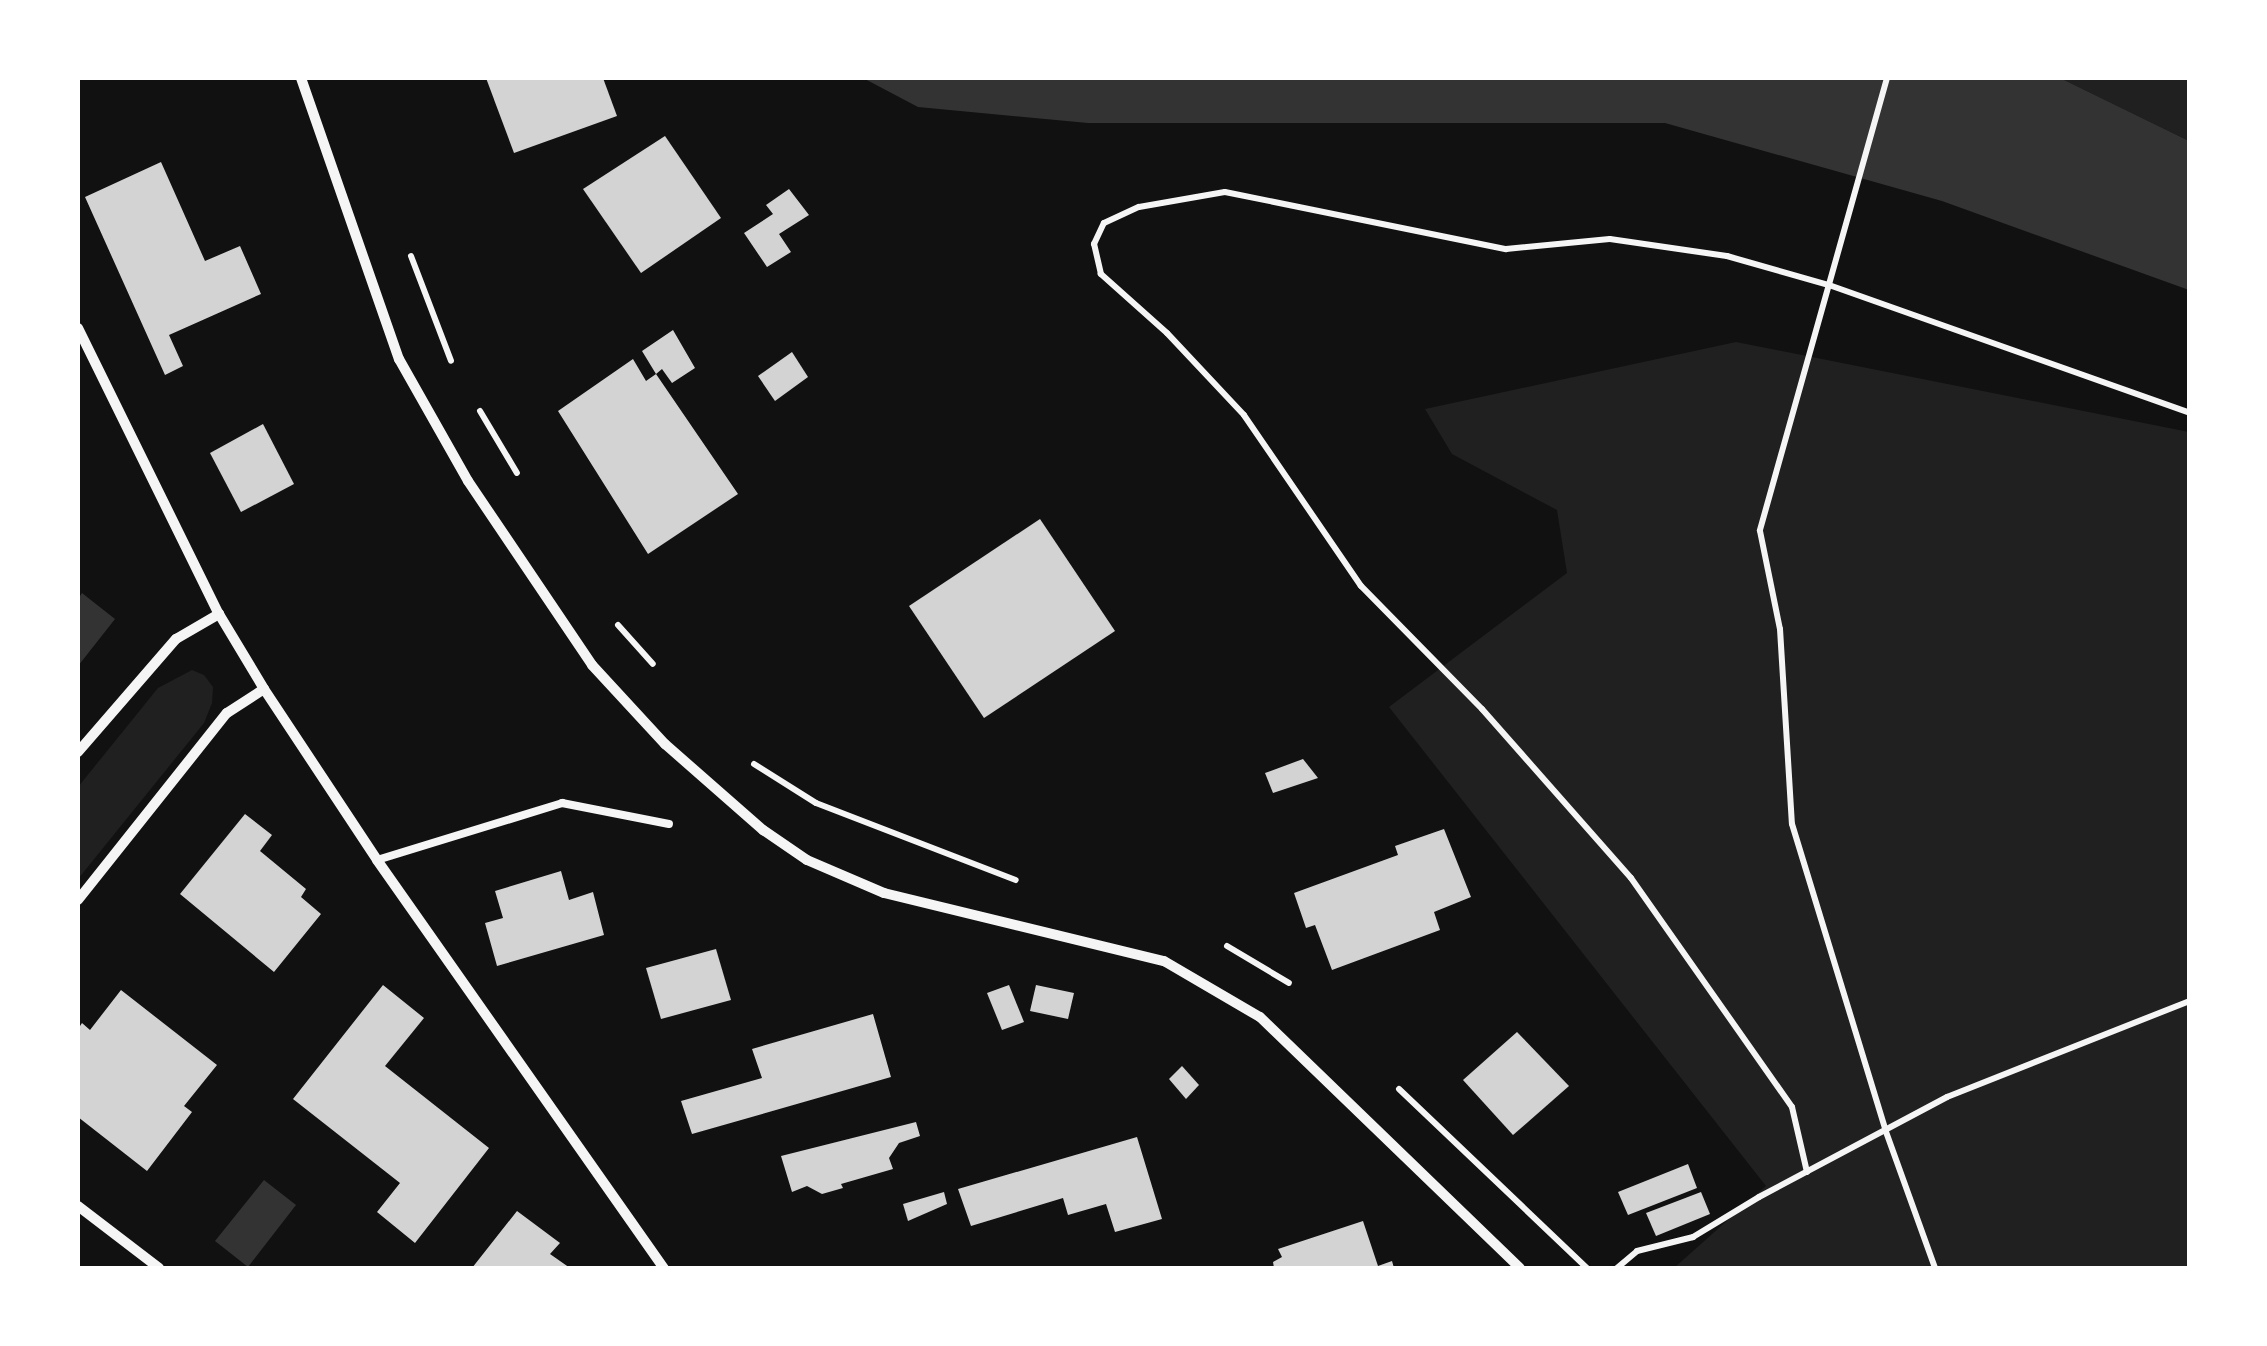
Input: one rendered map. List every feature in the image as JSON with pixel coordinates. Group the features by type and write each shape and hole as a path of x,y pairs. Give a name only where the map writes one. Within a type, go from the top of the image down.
{"street":[{"path":"301,78 399,359 468,481 592,664 665,744 763,830 807,860 884,892 1164,962 1260,1017 1520,1268"},
{"path":"78,328 219,614 264,689 376,860 664,1268"},
{"path":"78,752 176,639 219,614"},
{"path":"78,900 227,713 264,689"},
{"path":"78,1206 158,1268"}],"lane":[{"path":"376,860 562,803 668,824"}],"path":[{"path":"1888,78 1760,530 1780,630 1792,824 1885,1129 1936,1268"},
{"path":"1808,1172 1792,1107 1630,878 1482,709 1360,586 1244,415 1167,333 1101,274 1094,244 1104,223 1139,206 1225,192 1506,249 1610,238 1727,256 1829,285 2190,412"},
{"path":"404,237 460,377"},
{"path":"470,394 527,491"},
{"path":"615,621 660,672"},
{"path":"746,758 816,803 1027,884"},
{"path":"1213,938 1280,975 1294,988"},
{"path":"1617,1268 1636,1251 1693,1237 1948,1097 2190,1000"},
{"path":"1392,1082 1587,1268"}],"shaded area":[{"path":"863,78 2060,78 2189,141 2189,290 1942,201 1665,123 1088,123 918,107"},
{"path":"2060,78 2189,78 2189,141"},
{"path":"1736,342 2189,432 2189,1268 1674,1268 1766,1186 1389,707 1567,573 1557,510 1452,454 1425,409"},
{"path":"82,593 115,619 78,666 78,599"},
{"path":"192,670 204,675 213,687 204,723 78,879 78,787 158,688"},
{"path":"264,1180 296,1205 248,1267 215,1241"}],"building":[{"path":"486,78 603,78 617,116 514,153"},
{"path":"665,136 721,218 641,273 583,189"},
{"path":"161,162 205,261 240,246 261,294 169,335 183,366 165,375 85,197"},
{"path":"789,189 809,215 779,234 791,252 767,267 744,233 773,214 766,205"},
{"path":"673,330 695,368 672,383 662,369 656,374 642,351"},
{"path":"792,352 808,377 775,401 758,376"},
{"path":"633,359 646,381 656,374 738,494 648,554 558,411"},
{"path":"263,424 294,484 241,512 210,453"},
{"path":"1040,519 1115,631 984,718 909,606"},
{"path":"1303,759 1318,778 1273,793 1265,773"},
{"path":"245,814 272,835 260,851 306,889 301,897 321,914 274,972 180,894"},
{"path":"1444,829 1471,897 1434,912 1440,930 1332,970 1315,925 1306,928 1294,893 1398,855 1395,846"},
{"path":"561,871 569,900 593,892 604,935 497,966 485,923 503,918 495,891"},
{"path":"716,949 731,1000 661,1019 646,968"},
{"path":"383,985 424,1018 385,1066 489,1148 415,1243 377,1212 400,1183 293,1099"},
{"path":"1009,985 1024,1022 1002,1030 987,993"},
{"path":"1036,985 1074,993 1068,1019 1030,1011"},
{"path":"121,990 217,1065 184,1106 192,1112 147,1171 78,1117 78,1029 82,1023 90,1030"},
{"path":"873,1014 891,1077 692,1134 681,1101 762,1078 752,1049"},
{"path":"1517,1032 1569,1086 1513,1135 1463,1080"},
{"path":"1182,1066 1199,1085 1186,1099 1169,1079"},
{"path":"916,1122 920,1136 899,1143 889,1158 893,1169 841,1184 843,1188 822,1194 807,1186 792,1192 781,1156"},
{"path":"1137,1137 1162,1219 1115,1232 1106,1204 1068,1215 1063,1198 971,1226 958,1189"},
{"path":"1688,1164 1697,1188 1628,1215 1618,1192"},
{"path":"944,1192 947,1204 908,1221 903,1204"},
{"path":"1701,1192 1710,1214 1656,1236 1646,1213"},
{"path":"517,1211 560,1243 550,1254 570,1268 472,1268"},
{"path":"1363,1221 1378,1266 1392,1261 1394,1268 1274,1268 1273,1262 1282,1257 1278,1249"}]}
